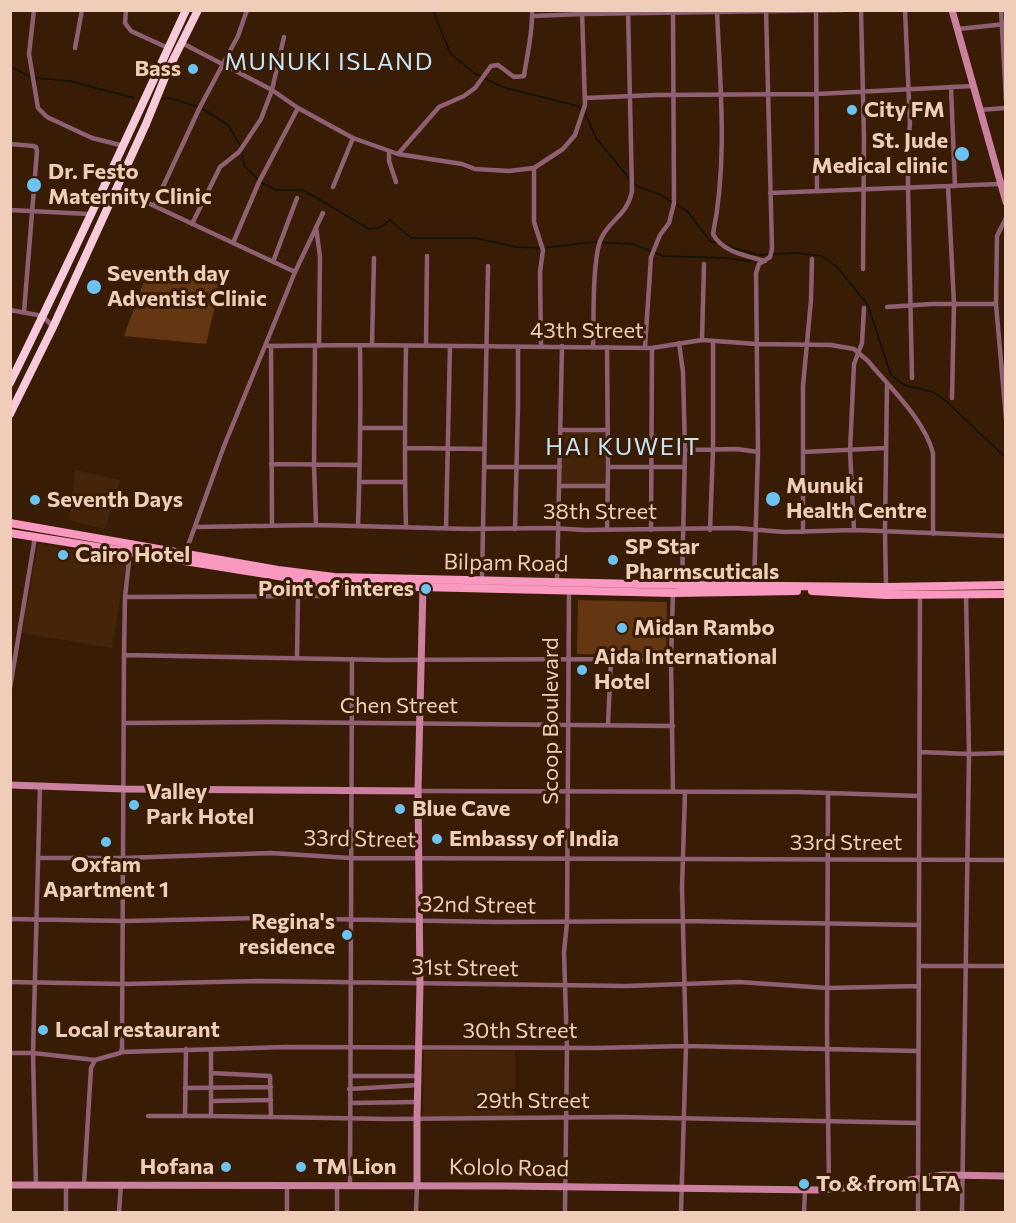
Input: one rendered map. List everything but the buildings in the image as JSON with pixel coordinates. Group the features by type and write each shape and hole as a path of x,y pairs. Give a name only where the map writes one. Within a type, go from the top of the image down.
{"highway":[{"path":"10,383 89,214 124,146 186,10"},
{"path":"10,414 53,327 198,10"}],"main road":[{"name":"Bilpam Road","path":"10,522 334,585 423,586 557,582 754,586 920,594 1005,594"},
{"name":"Bilpam Road","path":"10,532 130,552 334,577 569,590 673,593 886,591 1005,585"}],"street":[{"path":"34,10 28,54 38,108 47,117 83,134 124,146"},
{"path":"75,48 82,10"},
{"path":"126,10 125,23 131,31 168,48"},
{"path":"154,206 200,107 238,36 247,10"},
{"path":"398,154 439,107 464,96 475,88 492,66 498,65 514,77 524,76 531,38 532,13 842,10"},
{"path":"861,10 864,138 863,269"},
{"path":"905,10 910,124 912,378"},
{"path":"952,10 999,184 1005,197"},
{"path":"1001,10 1005,100"},
{"path":"717,11 720,196 713,234 729,249 765,261"},
{"path":"754,586 758,452 756,273 759,264 770,257 771,249 766,11"},
{"path":"816,11 817,190"},
{"path":"182,43 272,90 298,108 353,138 398,154 462,164 475,169 509,171 534,168 563,149 575,135 584,112 585,98 582,12"},
{"path":"593,347 597,259 600,243 603,236 625,211 632,191 628,12"},
{"path":"645,347 651,257 660,235 669,223 674,203 673,12"},
{"path":"958,29 1003,24"},
{"path":"192,224 220,167 239,152 261,119 272,90 284,37"},
{"path":"585,98 675,94 817,94 973,86"},
{"path":"951,87 955,186"},
{"path":"233,243 259,182 298,108"},
{"path":"979,110 1005,108"},
{"path":"333,187 353,138"},
{"path":"10,144 36,147 24,312"},
{"path":"389,151 389,161 396,182"},
{"path":"534,168 534,222 542,248 541,346"},
{"path":"770,193 999,184"},
{"path":"948,186 954,304 952,399"},
{"path":"116,188 295,272"},
{"path":"273,262 297,198"},
{"path":"10,210 89,214"},
{"path":"184,557 224,446 268,346 295,272 323,213"},
{"path":"1005,218 997,236 996,304 1005,419"},
{"path":"316,227 320,257 314,465 316,525"},
{"path":"426,346 427,256"},
{"path":"372,345 374,258"},
{"path":"803,532 803,387 808,344 812,259"},
{"path":"702,340 704,264"},
{"path":"482,585 488,266"},
{"path":"887,307 996,304"},
{"path":"854,530 850,451 854,364 862,343 864,308"},
{"path":"10,310 43,316 53,327"},
{"name":"43th Street","path":"268,346 652,348 702,340 756,344 808,344 850,348 859,352"},
{"path":"710,530 713,342"},
{"path":"679,343 683,372 685,450 682,585"},
{"path":"358,526 358,465 361,428 360,345"},
{"path":"268,346 272,525"},
{"path":"406,346 404,428 406,526"},
{"path":"446,528 450,346"},
{"path":"557,582 562,346"},
{"path":"515,529 518,347"},
{"path":"607,347 607,530"},
{"path":"651,530 652,348"},
{"path":"859,352 923,428 930,442 933,453 933,534"},
{"path":"886,591 887,384"},
{"path":"361,428 404,428"},
{"path":"561,430 608,430"},
{"path":"406,448 485,448"},
{"path":"803,452 886,448"},
{"path":"685,450 737,449 758,452"},
{"path":"271,464 358,465"},
{"path":"484,467 560,467"},
{"path":"608,467 685,467"},
{"path":"359,482 405,482"},
{"path":"560,486 607,486"},
{"name":"38th Street","path":"195,527 316,525 483,529 757,529 803,532 854,530 1005,536"},
{"path":"10,688 36,536"},
{"path":"122,1052 124,655 125,597 130,552"},
{"path":"125,597 320,596 334,585"},
{"path":"416,1212 420,984 418,791 423,586"},
{"name":"Scoop Boulevard","path":"565,1212 567,1048 564,952 567,923 569,590"},
{"path":"673,593 671,661 673,792"},
{"path":"918,1212 920,594"},
{"path":"962,1212 969,754 966,594"},
{"path":"297,657 298,596"},
{"path":"124,655 671,661"},
{"path":"350,1187 352,659"},
{"path":"608,724 611,659"},
{"name":"Chen Street","path":"124,723 673,726"},
{"path":"920,752 1005,753"},
{"path":"10,785 124,789 828,793 920,796"},
{"path":"36,1185 33,1053 40,786"},
{"path":"681,1212 686,1046 683,921 685,793"},
{"path":"828,793 829,1189"},
{"name":"33rd Street","path":"39,858 123,858 271,853 350,858 1005,860"},
{"name":"32nd Street","path":"10,919 124,921 261,918 919,925"},
{"path":"919,966 1005,966"},
{"name":"31st Street","path":"10,982 124,984 260,981 565,986 739,982 827,988 919,986"},
{"name":"30th Street","path":"95,1060 122,1052 350,1047 745,1046 918,1051"},
{"path":"185,1116 186,1049"},
{"path":"211,1049 211,1116"},
{"path":"10,1053 33,1053 95,1060 89,1076 84,1184"},
{"path":"211,1073 271,1077 271,1117"},
{"path":"350,1076 419,1076"},
{"path":"349,1089 419,1085"},
{"path":"185,1088 270,1087"},
{"path":"211,1101 270,1100"},
{"path":"350,1102 418,1102"},
{"name":"29th Street","path":"148,1116 683,1119 918,1123"},
{"name":"Kololo Road","path":"10,1185 350,1187 417,1185 805,1190 872,1186 964,1174 1005,1176"},
{"path":"119,1212 121,1184"},
{"path":"66,1185 66,1212"},
{"path":"287,1186 287,1212"},
{"path":"336,1187 337,1212"},
{"path":"804,1212 805,1190"}],"shaded area":[{"path":"176,272 220,285 206,344 124,336 147,273"},
{"path":"584,431 605,433 605,484 561,485 563,433"},
{"path":"75,470 120,480 105,529 69,520"},
{"path":"38,544 127,559 112,648 22,633"},
{"name":"Midan Rambo","path":"578,600 667,602 666,656 577,654"},
{"path":"424,1051 515,1051 515,1119 423,1117"}],"waterway":[{"path":"433,10 450,53 474,73 502,87 578,106 581,109"},
{"path":"10,66 30,77"},
{"path":"35,78 70,81 134,98"},
{"path":"161,99 170,98 198,107"},
{"path":"203,109 228,125 241,147"},
{"path":"585,113 596,138 629,178"},
{"path":"241,151 244,165 258,180"},
{"path":"262,183 276,190 303,190 369,229 379,228 390,220 411,238 475,238 516,247 539,248"},
{"path":"634,183 672,202"},
{"path":"677,205 687,211 711,242 718,243"},
{"path":"544,248 594,242 633,244 663,256 752,260"},
{"path":"728,246 759,255 796,253 822,256 837,267 868,305 891,375 904,385 933,392 946,401 1006,458"}],"place":[{"name":"Bass","path":"193,69"},
{"name":"City FM","path":"852,110"},
{"name":"St. Jude Medical clinic","path":"962,154"},
{"name":"Dr. Festo Maternity Clinic","path":"34,185"},
{"name":"Seventh day Adventist Clinic","path":"94,287"},
{"name":"Munuki Health Centre","path":"773,499"},
{"name":"Seventh Days","path":"35,500"},
{"name":"Cairo Hotel","path":"63,555"},
{"name":"SP Star Pharmscuticals","path":"613,560"},
{"name":"Point of interes","path":"426,589"},
{"name":"Midan Rambo","path":"622,628"},
{"name":"Aida International Hotel","path":"582,670"},
{"name":"Valley Park Hotel","path":"134,805"},
{"name":"Blue Cave","path":"400,809"},
{"name":"Embassy of India","path":"437,839"},
{"name":"Oxfam Apartment 1","path":"106,842"},
{"name":"Regina's residence","path":"347,935"},
{"name":"Local restaurant","path":"43,1030"},
{"name":"Hofana","path":"226,1167"},
{"name":"TM Lion","path":"301,1167"},
{"name":"To & from LTA","path":"804,1184"}],"district":[{"name":"MUNUKI ISLAND","path":"329,62"},
{"name":"HAI KUWEIT","path":"623,447"}]}
